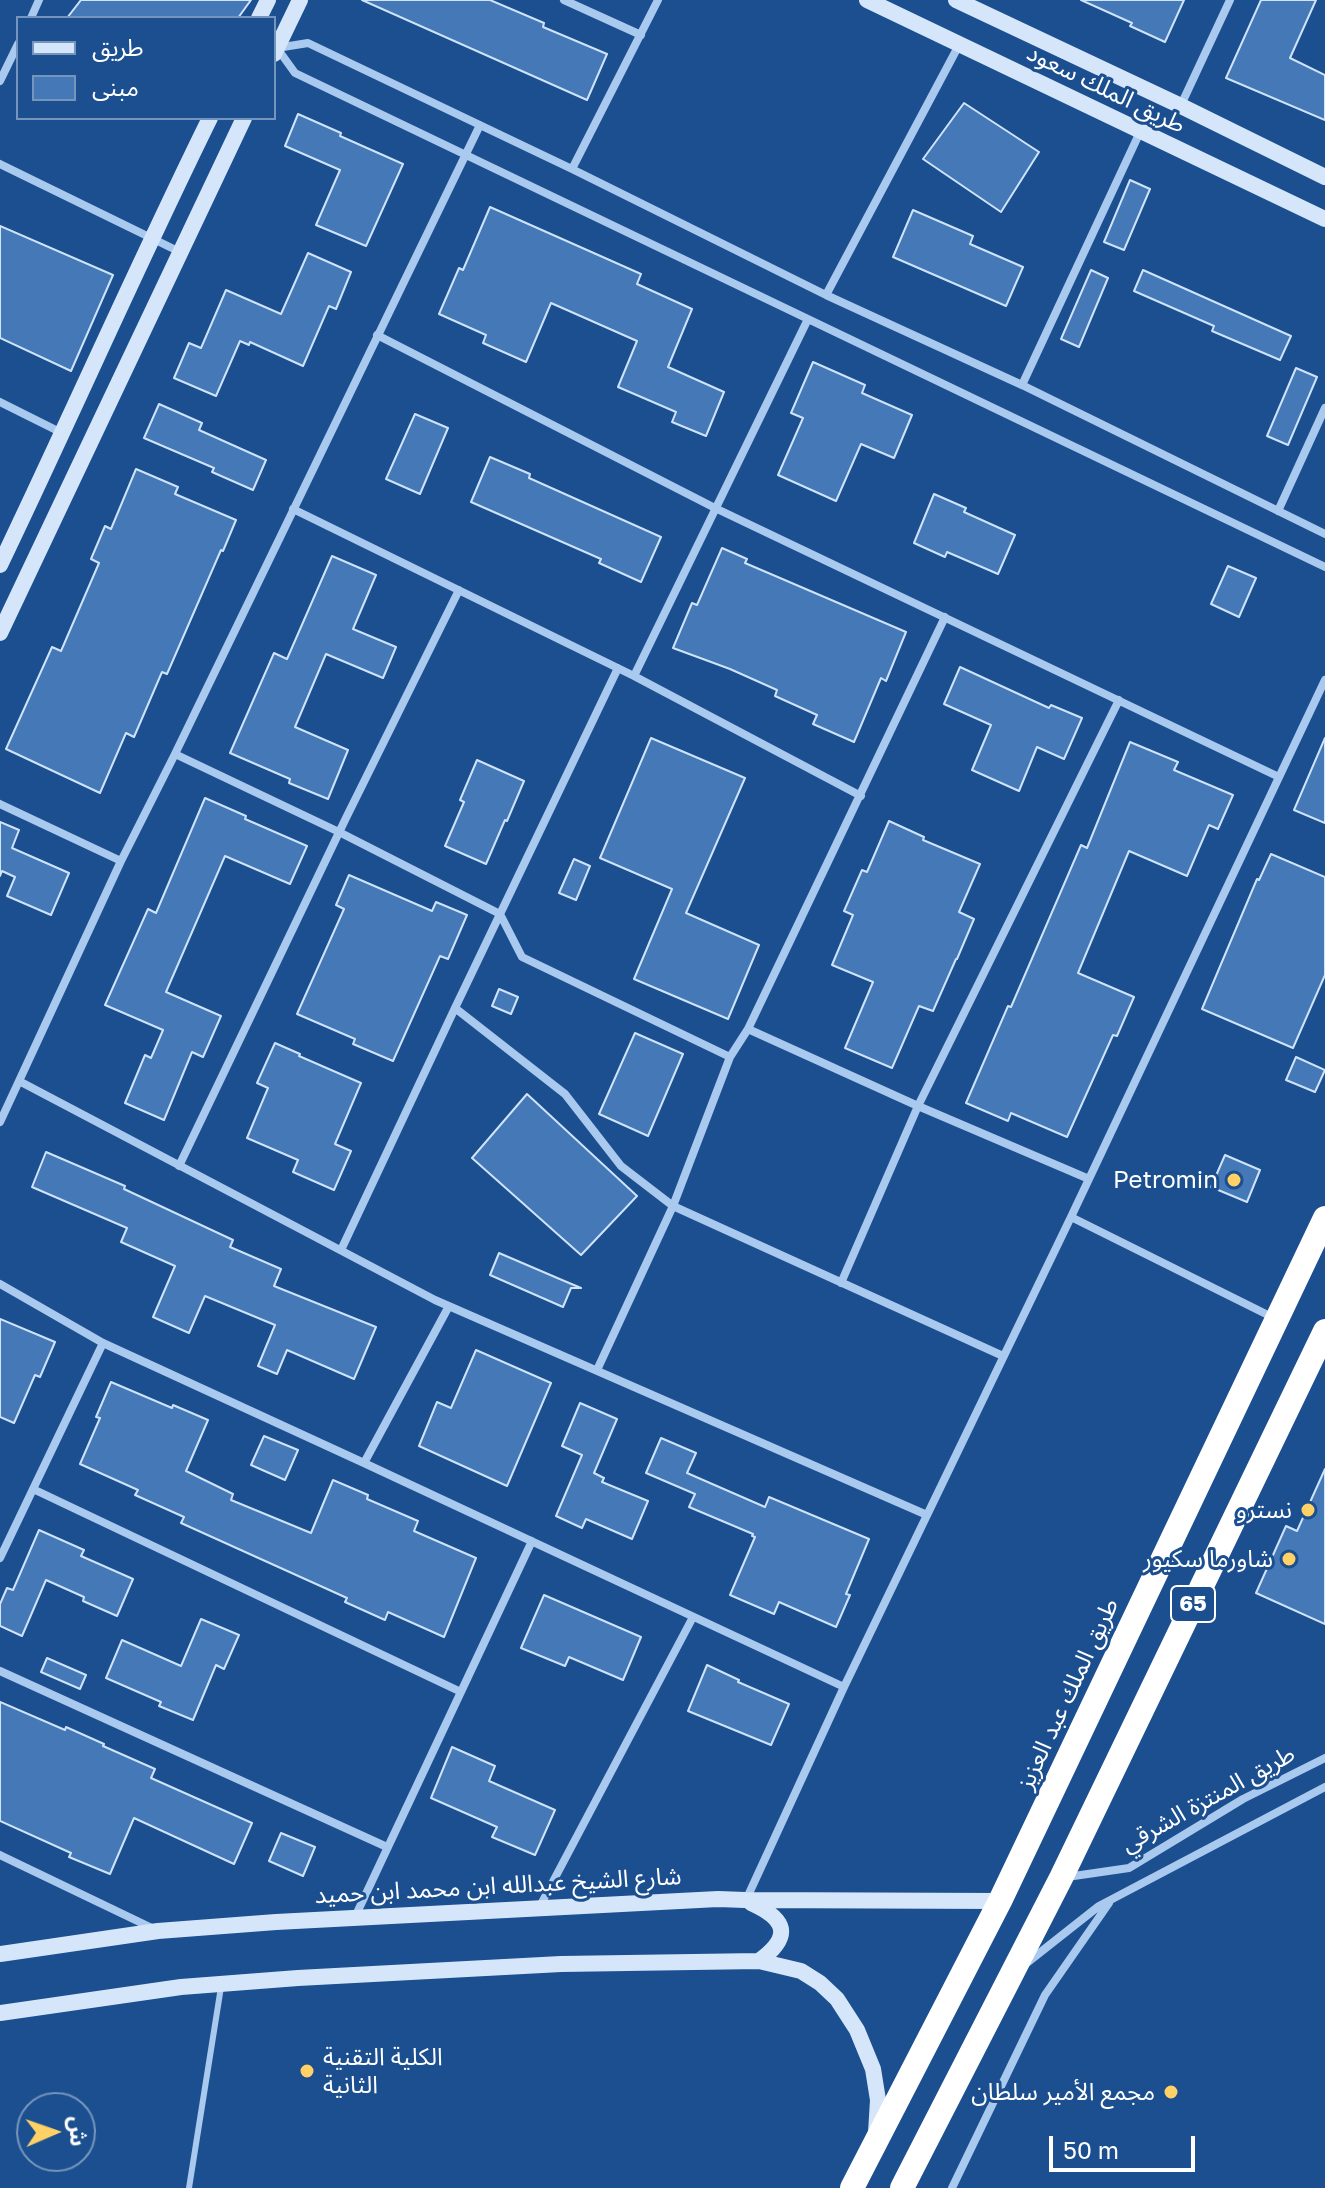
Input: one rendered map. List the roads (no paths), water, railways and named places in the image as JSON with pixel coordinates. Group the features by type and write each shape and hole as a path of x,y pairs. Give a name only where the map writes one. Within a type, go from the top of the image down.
{"highway":[{"name":"طريق الملك عبد العزيز","path":"852,2188 1000,1901 1325,1218"},
{"name":"65","path":"1061,1878 1325,1331"},
{"path":"902,2188 1061,1878"}],"street":[{"path":"276,51 300,0"},
{"path":"564,0 641,35"},
{"path":"572,169 658,0"},
{"name":"طريق الملك سعود","path":"867,0 1325,219"},
{"name":"طريق الملك سعود","path":"956,0 1325,177"},
{"path":"1181,106 1230,0"},
{"path":"276,51 308,43 826,295 1022,385 1325,534"},
{"path":"826,295 959,45"},
{"path":"0,81 16,48"},
{"path":"276,51 295,73 1325,567"},
{"path":"0,565 209,120"},
{"path":"0,633 243,120"},
{"path":"0,1122 121,861 480,125"},
{"path":"1022,385 1140,132"},
{"path":"0,164 180,252"},
{"path":"634,676 808,319"},
{"path":"377,335 715,508 1279,777"},
{"path":"0,402 63,433"},
{"path":"1278,511 1325,408"},
{"path":"293,509 634,676 861,796"},
{"path":"179,1166 459,590"},
{"path":"597,1370 673,1206 730,1057 748,1029 945,617"},
{"path":"341,1250 618,668"},
{"path":"759,1961 779,1943 780,1926 774,1916 745,1900 1325,680"},
{"path":"841,1283 918,1106 1119,700"},
{"path":"175,754 339,832 500,914 522,957 730,1057"},
{"path":"0,804 121,861"},
{"path":"455,1008 565,1094 621,1166 673,1206 1003,1356"},
{"path":"748,1029 1089,1179"},
{"path":"19,1081 449,1306 927,1515"},
{"path":"1071,1217 1277,1320"},
{"path":"0,1284 103,1343 844,1687"},
{"path":"364,1463 449,1306"},
{"path":"0,1558 103,1343"},
{"path":"33,1489 461,1692"},
{"path":"354,1918 532,1541"},
{"path":"539,1908 693,1617"},
{"path":"0,1671 387,1847"},
{"name":"طريق المنتزة الشرقي","path":"1061,1878 1129,1868 1243,1799 1325,1758"},
{"path":"1011,1974 1099,1906 1325,1787"},
{"path":"0,1855 158,1931"},
{"name":"شارع الشيخ عبدالله ابن محمد ابن حميد","path":"0,1954 158,1931 539,1908 718,1899 1000,1901"},
{"path":"952,2188 1045,1995 1111,1900"},
{"path":"0,2013 221,1984 561,1964 759,1961 801,1971 837,1999 857,2030 873,2069 878,2100 876,2141"}],"lane":[{"path":"189,2188 221,1984"}],"place":[{"name":"Petromin","path":"1234,1180"},
{"name":"نسترو","path":"1308,1510"},
{"name":"شاورما سكيور","path":"1289,1559"},
{"name":"الكلية التقنية الثانية","path":"307,2071"},
{"name":"مجمع الأمير سلطان","path":"1171,2092"}]}
